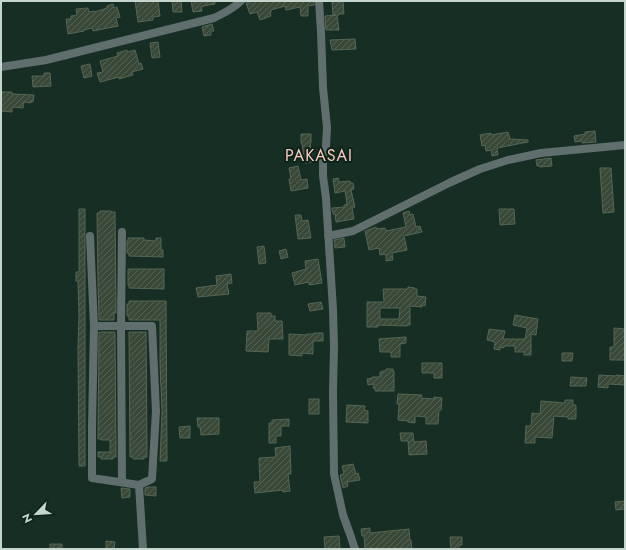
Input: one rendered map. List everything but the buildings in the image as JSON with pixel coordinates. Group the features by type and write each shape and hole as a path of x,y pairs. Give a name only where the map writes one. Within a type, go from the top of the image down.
{"street":[{"path":"1,67 46,60 214,18 233,8 241,1"},
{"path":"319,1 322,32 324,101 327,127 323,168 333,309 334,474 342,515 355,549"},
{"path":"328,236 353,231 451,182 480,169 508,160 541,154 625,145"},
{"path":"122,232 122,482"},
{"path":"90,236 94,326 92,478 139,485 152,479 156,411 152,326 94,326"},
{"path":"139,485 143,549"}],"district":[{"name":"PAKASAI","path":"319,155"}]}
